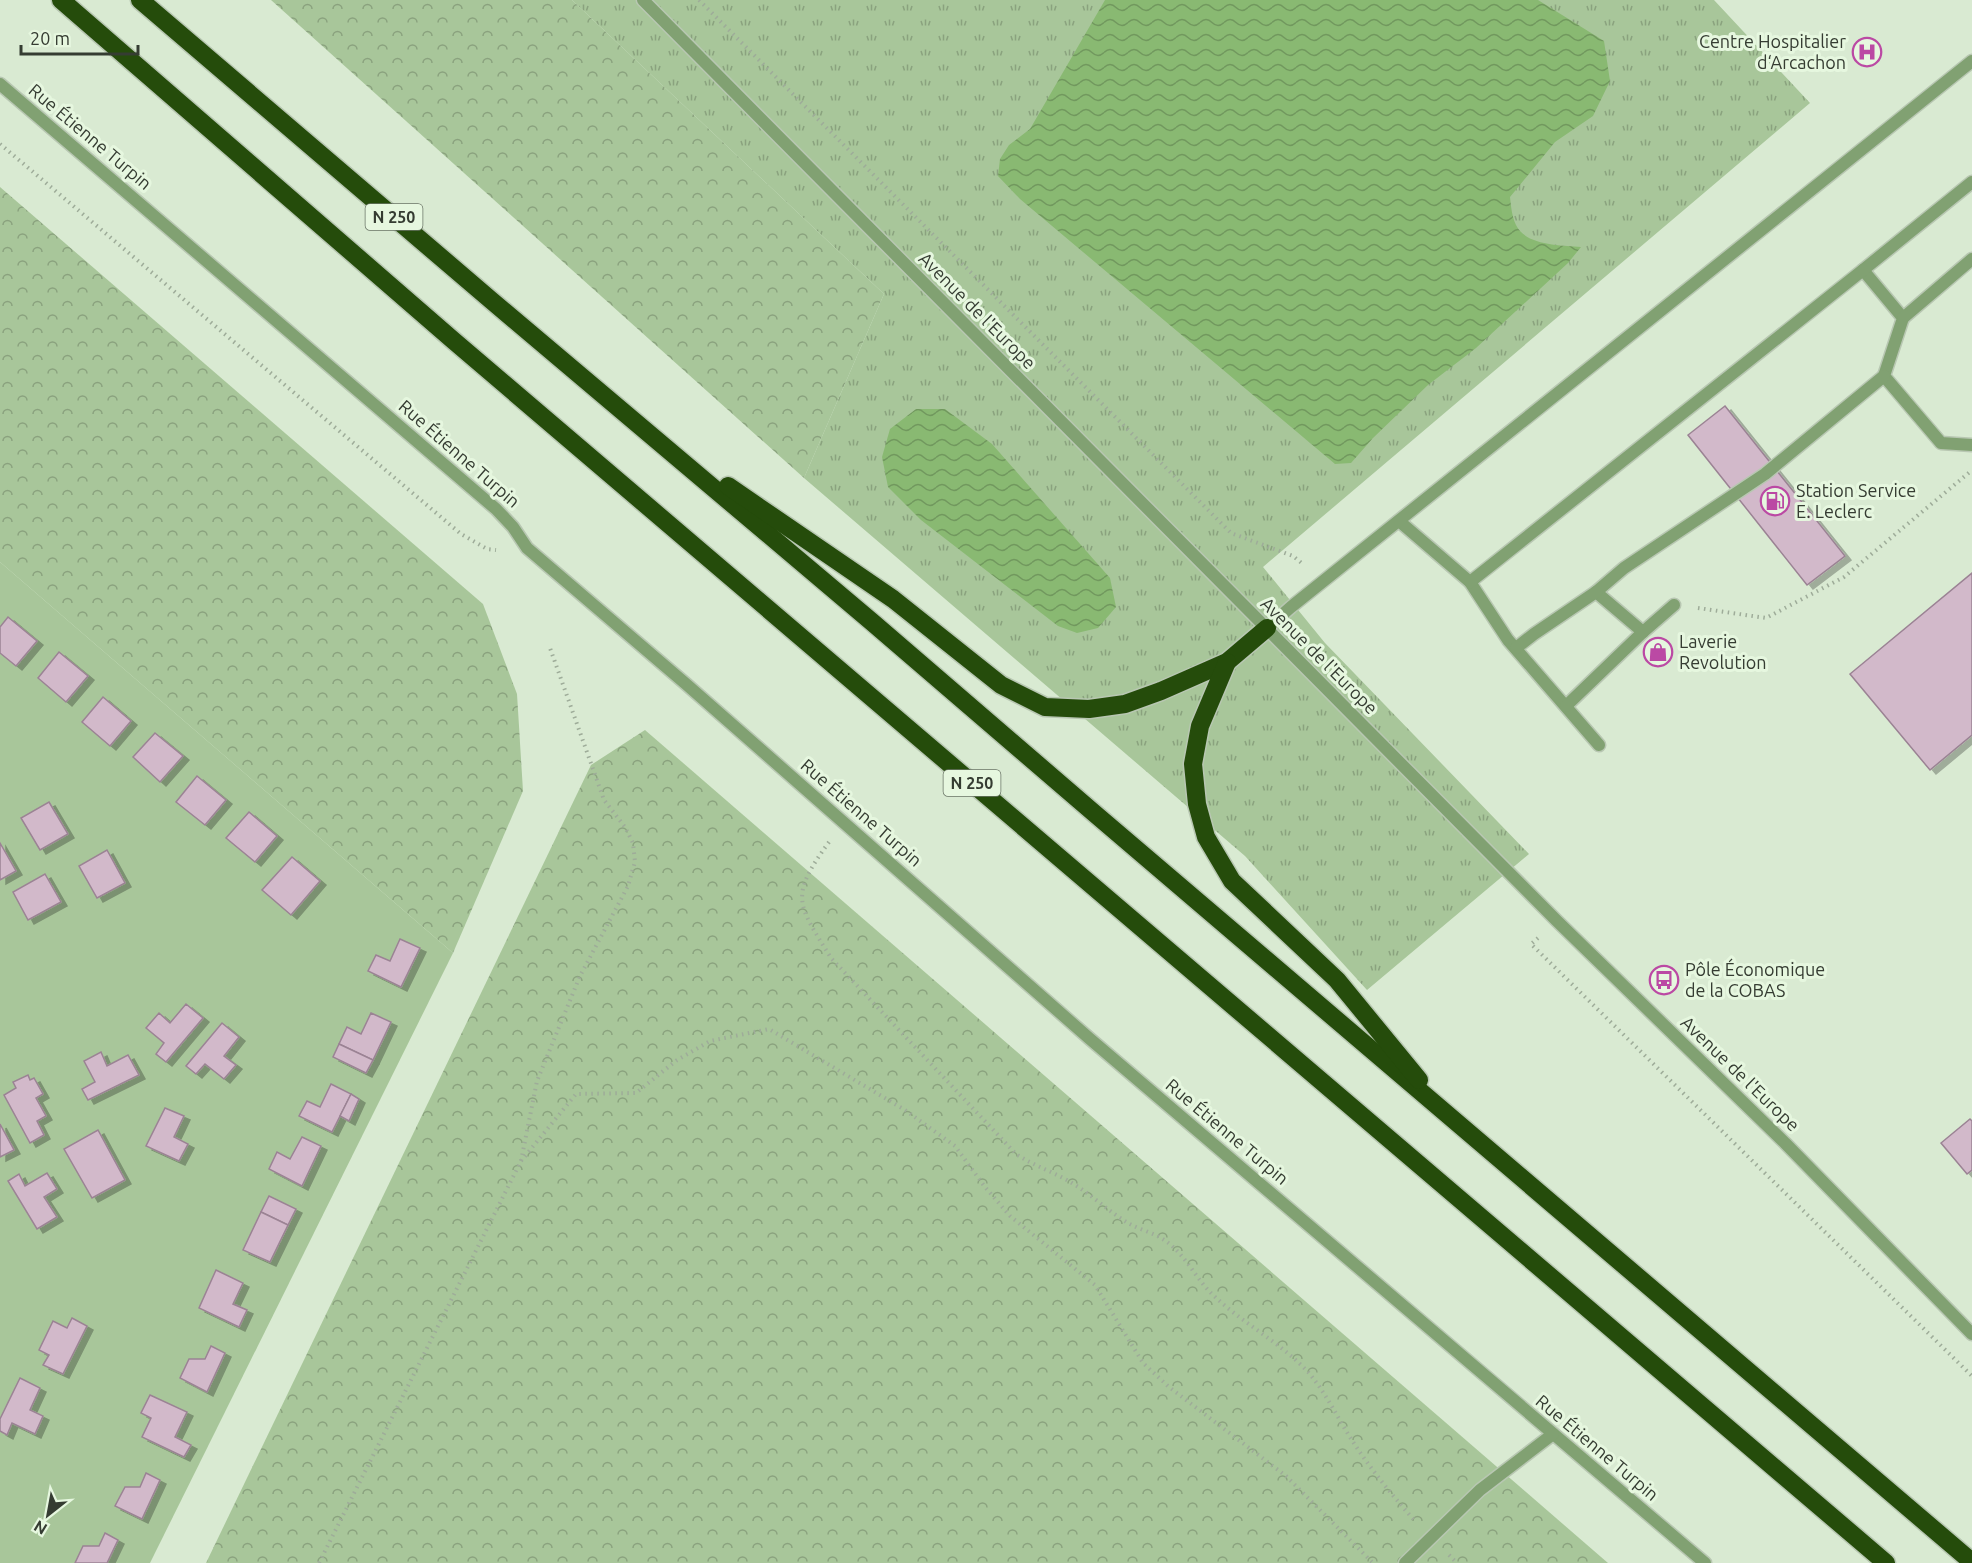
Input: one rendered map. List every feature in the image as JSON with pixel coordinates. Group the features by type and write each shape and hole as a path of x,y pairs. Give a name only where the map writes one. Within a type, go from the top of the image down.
{"highway":[{"name":"N 250","path":"60,0 454,341 1886,1563"},
{"name":"N 250","path":"140,0 1972,1562"},
{"path":"650,433 893,599 1001,685 1046,707 1089,709 1125,704 1227,662 1267,628"},
{"path":"1227,662 1200,726 1193,764 1197,804 1206,837 1232,881 1337,980 1449,1116"}],"street":[{"name":"Avenue de l'Europe","path":"643,0 1557,921 1785,1143 1972,1334"},
{"path":"1267,628 1972,61"},
{"name":"Rue Étienne Turpin","path":"0,84 496,509 513,527 527,548 844,822 1090,1039 1705,1563"},
{"path":"1470,582 1972,182"},
{"path":"1516,648 1596,592 1624,568 1765,474 1884,376 1903,318 1972,259"},
{"path":"1863,270 1903,318"},
{"path":"1884,376 1941,443 1972,445"},
{"path":"1399,521 1470,582 1508,640 1599,745"},
{"path":"1596,592 1643,632"},
{"path":"1566,706 1674,605"},
{"path":"1405,1563 1480,1490 1553,1434"}],"path":[{"path":"699,0 1231,533 1293,556 1323,582"},
{"path":"0,144 461,534 487,549 506,551 527,548"},
{"path":"1674,605 1766,618 1844,576 1972,470"},
{"path":"521,1161 537,1081 580,976 628,886 635,862 633,843 625,827 604,800 550,648"},
{"path":"844,822 810,868 803,883 801,896 802,906 809,922 831,958 1016,1154 1032,1165 1071,1182 1131,1225 1162,1238 1181,1254 1211,1293 1309,1373 1382,1483 1430,1537 1457,1563"},
{"path":"1557,921 1531,944 1972,1376"},
{"path":"319,1563 521,1161 576,1094 636,1093 677,1060 710,1041 769,1029 905,1110 955,1146 1010,1216 1095,1285 1143,1363 1169,1387 1286,1476 1373,1563"}],"green space":[{"path":"271,0 572,0 884,294 804,478"},
{"path":"572,0 1714,0 1810,103 1263,567 1325,643 1529,854 1367,990 1245,856 804,478 884,294"},
{"path":"0,187 483,604 517,694 523,791 453,953 0,562"},
{"path":"0,562 453,953 150,1563 0,1563"},
{"path":"645,730 1608,1563 206,1563 591,765"}],"water":[{"path":"1105,0 1538,0 1604,41 1610,81 1593,116 1555,142 1510,197 1512,211 1516,225 1528,237 1554,245 1581,247 1568,263 1476,348 1428,385 1373,438 1351,463 1335,464 1020,199 998,176 1000,159 1009,145 1030,129"},
{"path":"916,409 945,409 992,444 1110,578 1116,607 1098,628 1077,633 1058,626 921,520 888,487 882,457 890,429"}],"building":[{"path":"1725,406 1845,556 1807,585 1688,435"},
{"path":"1972,573 1972,735 1930,770 1850,674"},
{"path":"8,617 37,641 16,666 0,653 0,627"},
{"path":"59,652 88,676 66,702 38,678"},
{"path":"103,697 131,721 110,746 82,722"},
{"path":"155,733 183,756 160,782 133,757"},
{"path":"197,776 226,800 205,825 176,802"},
{"path":"49,802 68,834 40,850 21,818"},
{"path":"249,812 277,836 255,862 226,838"},
{"path":"0,843 16,871 0,880"},
{"path":"107,850 125,883 97,898 79,866"},
{"path":"292,857 320,881 291,915 262,890"},
{"path":"45,874 61,902 28,920 13,892"},
{"path":"400,939 420,948 401,987 368,971 376,955 390,961"},
{"path":"186,1004 203,1018 166,1062 156,1054 164,1043 146,1028 159,1013 170,1023"},
{"path":"371,1013 391,1022 373,1060 339,1044 347,1027 361,1034"},
{"path":"222,1023 239,1037 224,1056 236,1065 224,1079 205,1064 196,1074 186,1066"},
{"path":"339,1044 373,1060 366,1073 333,1057"},
{"path":"101,1052 107,1066 128,1055 139,1075 88,1100 82,1089 95,1082 84,1061"},
{"path":"28,1075 30,1080 34,1078 43,1094 36,1098 46,1116 37,1121 44,1135 30,1143 4,1095 16,1088 13,1082"},
{"path":"331,1084 351,1094 332,1132 299,1116 307,1101 320,1107"},
{"path":"351,1094 359,1099 349,1121 340,1116"},
{"path":"165,1108 184,1116 174,1137 188,1144 179,1161 146,1146"},
{"path":"1970,1119 1972,1121 1972,1170 1967,1174 1941,1143"},
{"path":"0,1124 14,1150 0,1157"},
{"path":"98,1130 125,1180 92,1198 64,1149"},
{"path":"302,1137 321,1146 302,1186 269,1169 277,1152 290,1159"},
{"path":"47,1173 57,1189 44,1197 57,1217 37,1229 8,1181 19,1174 25,1186"},
{"path":"269,1196 296,1209 288,1225 261,1212"},
{"path":"261,1212 288,1225 270,1262 243,1250"},
{"path":"216,1270 243,1283 233,1304 247,1310 239,1327 199,1308"},
{"path":"72,1318 87,1326 63,1374 43,1365 49,1355 39,1350 53,1321 67,1328"},
{"path":"211,1346 225,1353 207,1392 180,1378 189,1359 205,1359"},
{"path":"20,1378 40,1388 30,1410 43,1416 35,1434 12,1423 7,1435 0,1431 0,1419"},
{"path":"150,1395 187,1412 175,1437 191,1445 184,1457 142,1437 151,1418 141,1413"},
{"path":"146,1473 160,1480 142,1519 115,1506 125,1487 140,1487"},
{"path":"105,1533 118,1540 107,1563 75,1563 83,1546 99,1546"}],"place":[{"name":"Centre Hospitalier d‘Arcachon","path":"1867,52"},
{"name":"Station Service E. Leclerc","path":"1775,501"},
{"name":"Laverie Revolution","path":"1658,652"},
{"name":"Pôle Économique de la COBAS","path":"1664,980"}]}
